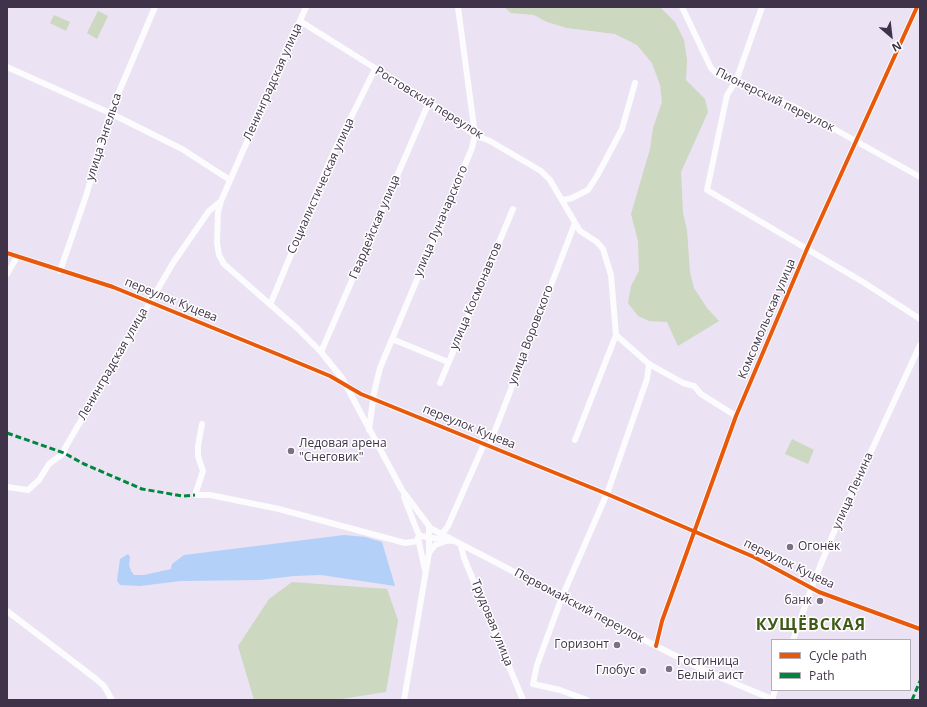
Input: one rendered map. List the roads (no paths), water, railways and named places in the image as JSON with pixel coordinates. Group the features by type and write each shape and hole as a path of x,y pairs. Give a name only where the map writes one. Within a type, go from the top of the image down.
{"street":[{"name":"улица Энгельса","path":"60,270 86,196 110,113 155,7"},
{"name":"улица Луначарского","path":"369,430 373,398 380,368 472,148 475,135 458,7"},
{"name":"Пионерский переулок","path":"682,7 710,68 718,75 736,81 795,107 920,177"},
{"path":"762,7 736,81 726,95 707,190 807,249 920,319"},
{"name":"Комсомольская улица","path":"656,646 662,621 736,416 807,249 917,7"},
{"name":"Ленинградская улица","path":"217,244 218,212 221,201 300,21 303,9"},
{"name":"Ростовский переулок","path":"300,21 429,102 475,135 490,141 541,171 550,180 580,231 597,242 603,249 611,274 616,335 575,440"},
{"path":"7,68 110,113 182,149 230,180"},
{"name":"Социалистическая улица","path":"270,305 330,158 375,69"},
{"path":"563,200 572,198 588,190 597,176 622,129 635,83"},
{"name":"Гвардейская улица","path":"321,352 429,102"},
{"name":"Ленинградская улица","path":"7,487 28,490 38,480 49,464 56,457 64,453 65,448 149,301 209,211 221,201"},
{"name":"улица Космонавтов","path":"440,383 512,209"},
{"name":"улица Воровского","path":"442,534 448,526 486,445 575,223"},
{"name":"переулок Куцева","path":"217,244 219,255 224,264 321,352 346,386"},
{"name":"переулок Куцева","path":"7,253 149,301 330,376 346,386 373,398 754,557 812,588 920,629"},
{"path":"7,274 17,257"},
{"path":"616,335 649,364 683,383 694,386 701,394 736,416"},
{"path":"392,339 448,362"},
{"name":"улица Ленина","path":"793,639 812,588 846,505 920,345"},
{"path":"587,700 560,690 533,684 537,666 562,597 606,496 647,379 649,364"},
{"name":"Первомайский переулок","path":"346,386 425,532"},
{"path":"202,424 198,446 198,456 203,471 195,495 210,495 279,509 404,544 418,541 425,532"},
{"name":"Первомайский переулок","path":"402,490 425,532"},
{"path":"425,532 446,541"},
{"path":"404,700 429,553 425,532"},
{"name":"Первомайский переулок","path":"425,532 442,534 461,546 656,646 772,700"},
{"path":"418,541 426,573"},
{"path":"429,553 435,545 446,541 453,541"},
{"name":"Трудовая улица","path":"461,546 464,558 523,700"},
{"path":"7,611 104,686 112,700"}],"water":[{"path":"344,535 365,537 382,542 395,586 321,575 294,576 260,580 180,581 140,586 120,585 117,581 120,559 128,554 130,557 129,565 134,575 144,575 171,569 172,564 184,555"}],"place":[{"name":"Ледовая арена \"Снеговик\"","path":"291,451"},
{"name":"Огонёк","path":"790,547"},
{"name":"банк","path":"820,601"},
{"name":"Горизонт","path":"617,645"},
{"name":"Гостиница Белый аист","path":"669,669"},
{"name":"Глобус","path":"643,671"}],"district":[{"name":"КУЩЁВСКАЯ","path":"811,625"}]}
